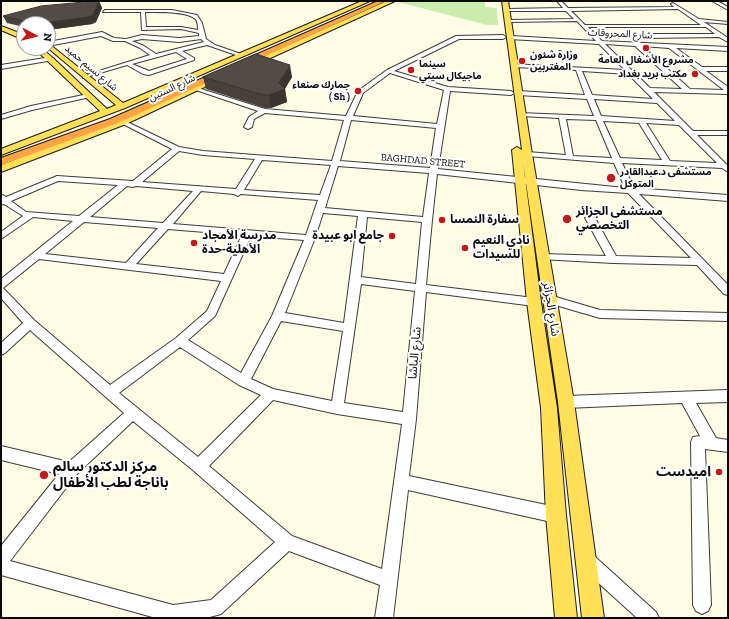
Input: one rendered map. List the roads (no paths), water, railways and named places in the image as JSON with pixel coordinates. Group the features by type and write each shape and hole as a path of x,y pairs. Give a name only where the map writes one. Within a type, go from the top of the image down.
{"highway":[{"name":"شارع الستين","path":"1,162 114,120 240,67 350,13 370,1"},
{"name":"شارع الستين","path":"1,157 106,117 207,72 350,13 383,1"}],"main road":[{"name":"شارع الستين","path":"1,152 207,72 241,55 370,1"},
{"name":"شارع الستين","path":"1,169 123,122 240,67 392,1"},
{"name":"شارع الجزائر","path":"504,8 526,181 543,256 566,402 593,618"},
{"name":"شارع الجزائر","path":"504,8 507,38 514,65 514,93 521,114 526,154 526,181 534,302 549,408 556,516 566,618"},
{"path":"2,27 15,26"},
{"path":"2,27 16,33"},
{"name":"شارع نسيم حميد","path":"56,52 122,106"},
{"name":"شارع نسيم حميد","path":"47,56 106,112"},
{"path":"51,59 62,57"},
{"path":"549,408 566,402"}],"street":[{"path":"559,1 726,168"},
{"path":"613,1 624,9"},
{"path":"668,1 728,40"},
{"path":"716,2 728,4"},
{"path":"716,2 728,9"},
{"path":"504,8 545,22 577,20"},
{"path":"504,8 537,10 604,10 680,8"},
{"path":"537,10 545,22"},
{"path":"588,10 594,14"},
{"path":"604,10 617,16"},
{"path":"105,11 172,11 196,16 206,43"},
{"path":"143,12 144,29 181,28 202,35"},
{"path":"600,18 611,26"},
{"path":"623,20 636,26 666,46 700,69 728,91"},
{"path":"662,20 675,26"},
{"path":"698,20 728,22"},
{"path":"584,26 707,26"},
{"path":"56,43 99,34 113,39 126,40 142,37 179,40 202,35"},
{"path":"649,36 721,35"},
{"name":"شارع المحروقات","path":"243,381 278,316 310,238 335,164 348,119 360,92 390,71 458,37 599,42 728,49"},
{"path":"126,40 142,47 154,56"},
{"path":"85,77 127,63 206,43 241,55"},
{"path":"636,44 688,91"},
{"path":"127,63 145,73 149,73 192,60 176,50"},
{"path":"1,67 51,59"},
{"path":"514,65 630,72"},
{"path":"578,69 589,98 631,191 728,291"},
{"path":"700,69 728,69"},
{"path":"390,71 447,89 660,101"},
{"path":"196,89 264,112 440,126"},
{"name":"شارع الباشا","path":"384,618 409,420 427,220 440,126 447,89"},
{"path":"649,90 728,91"},
{"path":"1,117 32,108 88,96"},
{"path":"248,126 251,118 264,112"},
{"path":"521,114 682,123"},
{"path":"562,116 570,158"},
{"path":"641,121 667,162"},
{"name":"BAGHDAD STREET","path":"123,122 177,149 203,154 434,172 631,191 728,198"},
{"path":"692,133 728,133"},
{"path":"1,285 38,256 81,218 177,149"},
{"path":"526,154 570,158 667,162 726,168"},
{"path":"238,193 259,159"},
{"path":"2,200 57,178 128,185 323,198"},
{"path":"129,266 198,190"},
{"path":"2,200 28,214 310,238"},
{"path":"319,210 427,220"},
{"path":"1,230 28,214"},
{"path":"1,236 28,214"},
{"path":"337,408 356,280 363,214"},
{"path":"590,218 613,260"},
{"path":"111,392 180,341 211,313 248,232"},
{"path":"38,256 227,278"},
{"path":"543,256 613,260 701,262"},
{"path":"356,280 534,302"},
{"path":"1,291 30,323 111,392 133,413 199,466 287,542 389,580"},
{"path":"549,299 600,314 728,317"},
{"path":"278,316 348,328"},
{"path":"1,350 30,323"},
{"path":"180,341 243,381 271,394 337,408 409,420"},
{"path":"199,466 271,394"},
{"path":"566,402 728,396"},
{"path":"686,398 711,444"},
{"path":"1,559 71,470 133,413"},
{"path":"702,606 698,442 728,446"},
{"path":"1,453 71,470"},
{"path":"401,481 556,516"},
{"path":"1,567 173,614 215,608 287,542"},
{"path":"586,560 650,618"}],"place":[{"name":"مشروع الأشغال العامة","path":"646,48"},
{"name":"وزارة شئون المغتربين","path":"522,61"},
{"name":"سينما ماجيكال سيتي","path":"411,70"},
{"name":"مكتب بريد بغداد","path":"695,74"},
{"name":"جمارك صنعاء ( Sh )","path":"358,91"},
{"name":"مستشفى د.عبدالقادر المتوكل","path":"611,178"},
{"name":"مستشفى الجزائر التخصصي","path":"567,219"},
{"name":"سفارة النمسا","path":"442,220"},
{"name":"جامع ابو عبيدة","path":"392,236"},
{"name":"مدرسة الأمجاد الأهلية-حدة","path":"194,243"},
{"name":"نادي النعيم للسيدات","path":"465,248"},
{"name":"اميدست","path":"719,472"},
{"name":"مركز الدكتور سالم باناجة لطب الأطفال","path":"44,475"}]}
